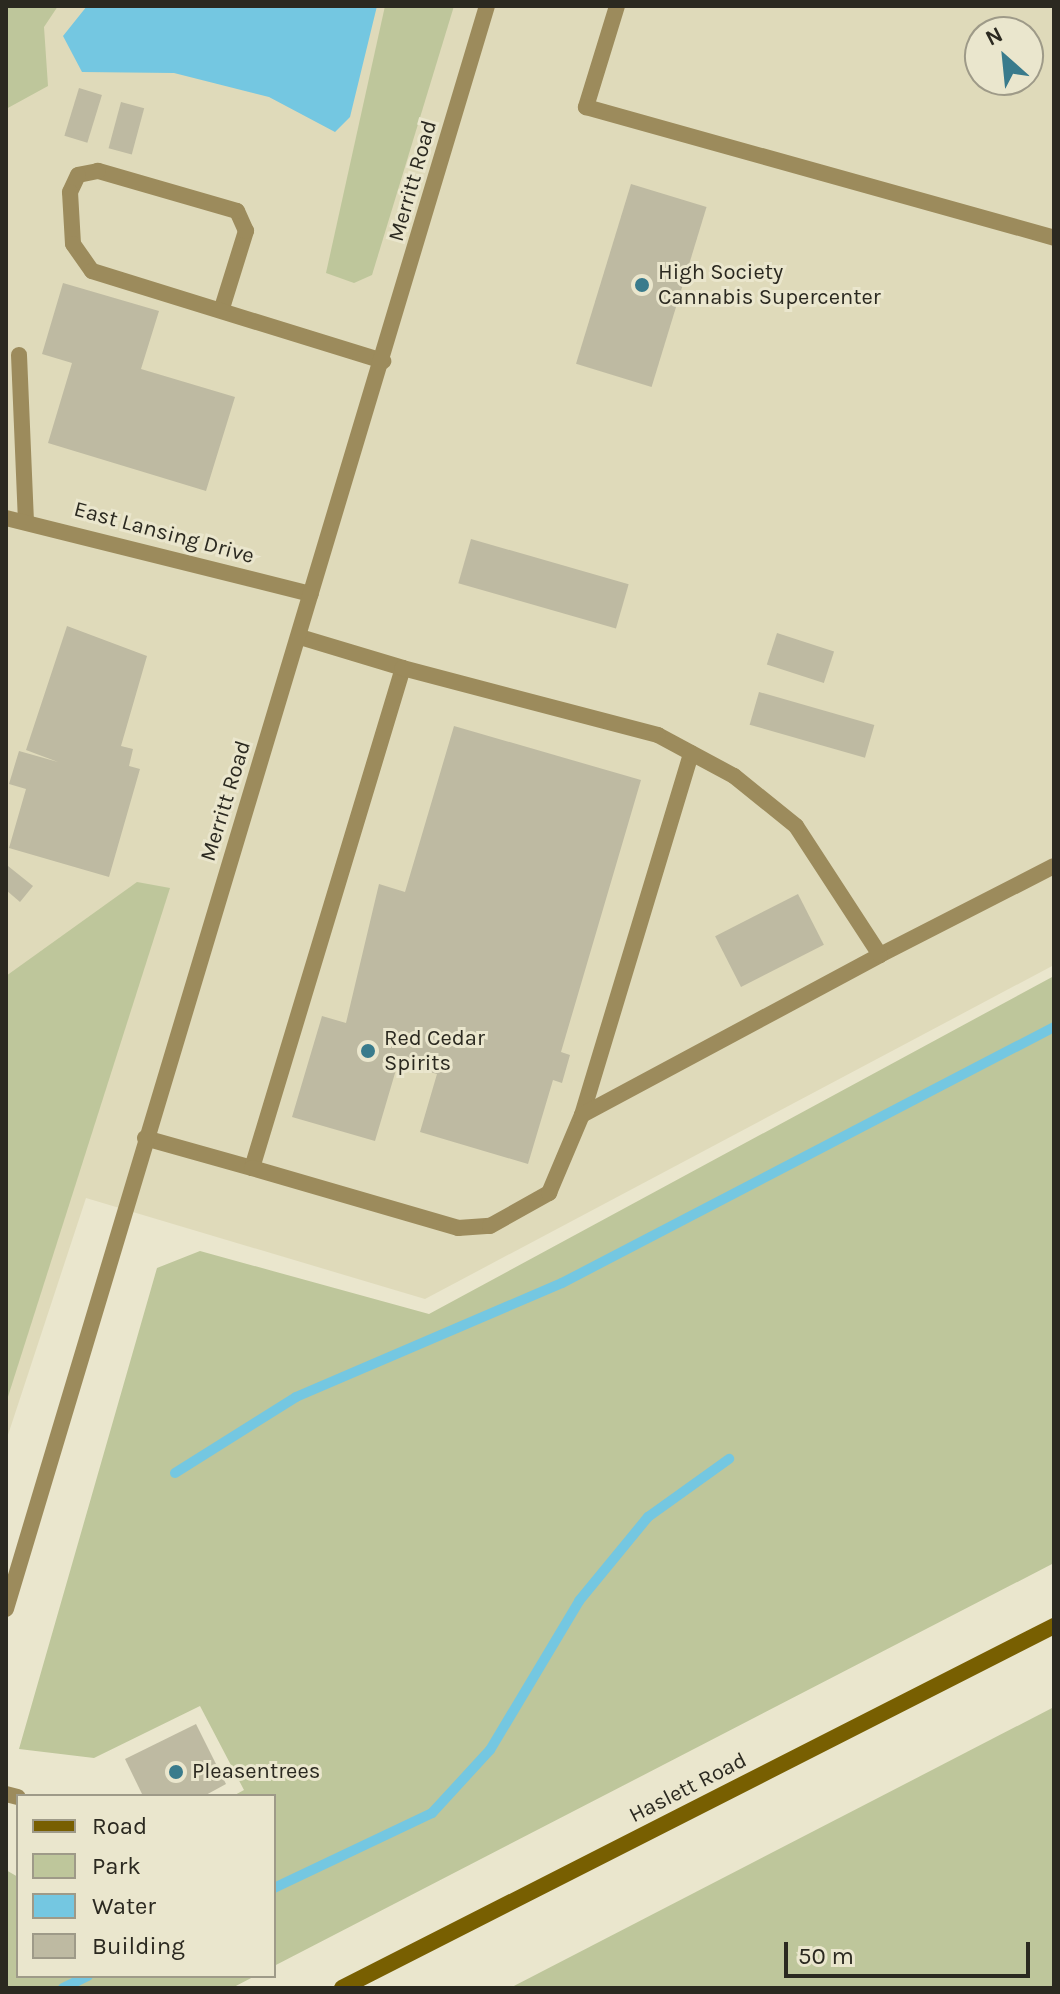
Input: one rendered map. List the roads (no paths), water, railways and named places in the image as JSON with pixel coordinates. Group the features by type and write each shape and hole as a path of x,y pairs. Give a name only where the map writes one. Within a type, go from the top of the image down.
{"main road":[{"name":"Haslett Road","path":"342,1988 1054,1626"}],"street":[{"name":"Merritt Road","path":"6,1609 145,1138 383,361 487,6"},
{"path":"617,6 586,107 1054,238"},
{"path":"222,308 246,231 237,211 98,171 78,175 70,192 73,244 84,265 383,361"},
{"path":"19,355 26,520"},
{"name":"East Lansing Drive","path":"6,518 26,520 311,594"},
{"path":"300,637 403,668 658,735 691,753 768,799 796,826 880,955"},
{"path":"252,1168 403,668"},
{"path":"145,1138 458,1228 490,1226 549,1193 582,1115 691,753"},
{"path":"582,1115 880,955 1054,866"}],"water":[{"path":"87,6 377,6 350,117 335,132 269,97 174,73 82,72 63,36"}],"waterway":[{"path":"175,1473 296,1397 562,1283 1054,1027"},
{"path":"276,1887 432,1813 490,1750 579,1601 648,1517 729,1459"},
{"path":"63,1988 84,1978"}],"place":[{"name":"High Society Cannabis Supercenter","path":"642,285"},
{"name":"Red Cedar Spirits","path":"368,1051"},
{"name":"Pleasentrees","path":"176,1772"}]}
